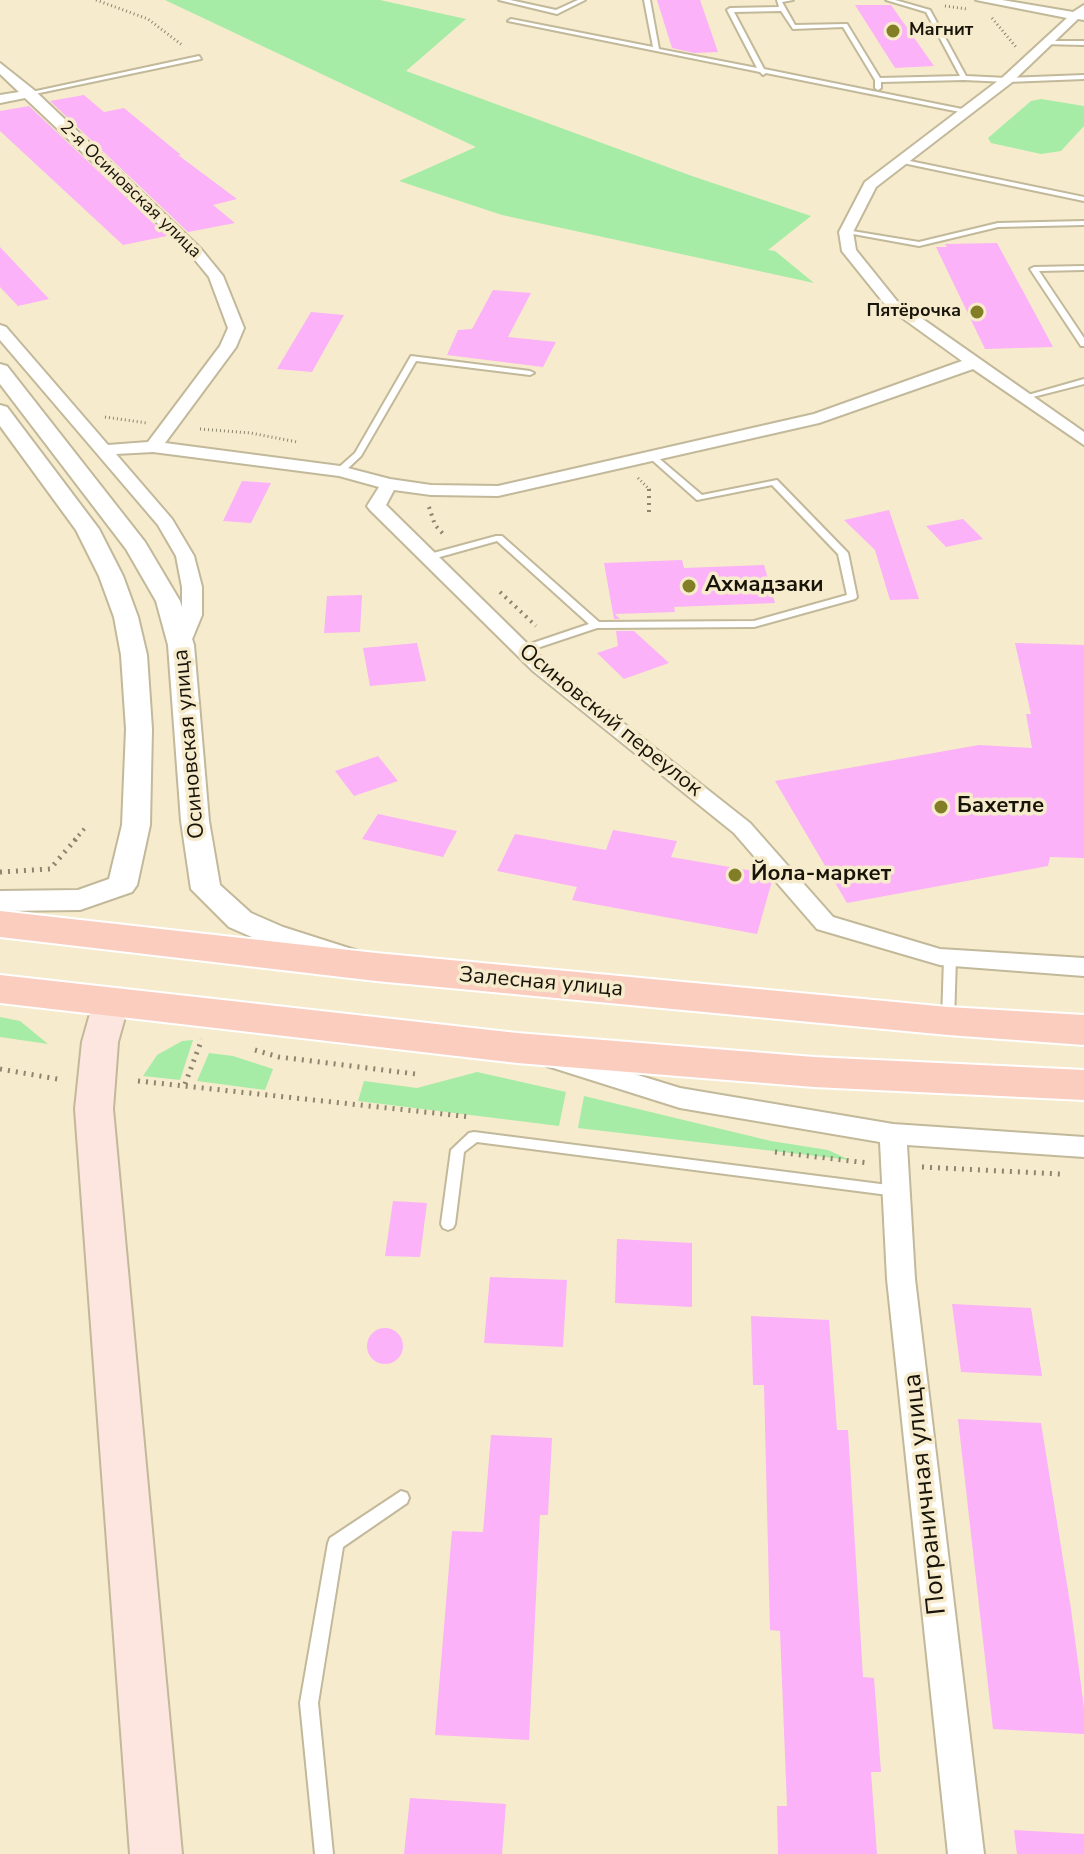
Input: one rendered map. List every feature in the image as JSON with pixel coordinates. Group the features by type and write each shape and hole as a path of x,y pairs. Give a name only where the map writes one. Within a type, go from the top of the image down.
{"main road":[{"name":"Залесная улица","path":"0,924 376,967 948,1021 1084,1030"},
{"path":"0,989 517,1048 814,1072 1084,1085"},
{"path":"111,1003 100,1042 94,1109 156,1854"}],"street":[{"path":"982,0 1081,13"},
{"path":"1081,13 1044,43 1007,80 870,185 846,232 849,251 892,304 1084,440"},
{"name":"2-я Осиновская улица","path":"0,67 196,252 216,276 236,328 228,347 153,447"},
{"path":"0,99 30,93"},
{"path":"0,330 166,523 185,556 192,587 192,615 181,645"},
{"path":"105,450 153,447 340,471 389,484 431,490 498,491 655,458 819,418 973,363"},
{"name":"Осиновская улица","path":"0,370 137,547 168,601 181,645 195,821 206,889 240,920 272,934 376,967"},
{"path":"0,411 87,529 111,576 126,617 134,655 139,729 136,825 122,885 80,900 0,901"},
{"name":"Осиновский переулок","path":"389,484 376,506 540,667 742,828 825,923 950,958"},
{"path":"950,958 1084,967"},
{"path":"517,1048 680,1098 893,1134 1084,1147"},
{"name":"Пограничная улица","path":"893,1134 901,1279 966,1854"}],"lane":[{"path":"502,0 557,12 582,0"},
{"path":"647,0 657,51"},
{"path":"790,0 779,1 793,27 845,25 878,80 878,95"},
{"path":"889,0 928,11 964,78"},
{"path":"763,73 730,10 783,9"},
{"path":"511,21 965,111"},
{"path":"1044,43 1084,43"},
{"path":"30,93 199,58"},
{"path":"878,80 1084,77"},
{"path":"900,161 1084,199"},
{"path":"846,232 919,244 998,225 1084,223"},
{"path":"1084,268 1034,269 1084,344"},
{"path":"340,471 358,454 414,358 530,373"},
{"path":"1025,397 1084,381"},
{"path":"522,650 596,625 754,624 852,597 843,553 774,482 700,498 655,458"},
{"path":"429,557 499,538 596,625"},
{"path":"948,1021 950,958"},
{"path":"448,1224 458,1150 474,1137 897,1191"},
{"path":"324,1854 309,1703 336,1543 401,1498"}],"path":[{"path":"96,0 148,19 199,58"},
{"path":"987,13 1022,54"},
{"path":"624,464 651,491 649,512"},
{"path":"431,490 427,501 435,525 456,549"},
{"path":"498,589 551,640"},
{"path":"0,872 50,869 85,828"},
{"path":"185,1084 204,1035"},
{"path":"249,1048 279,1057 416,1074"},
{"path":"0,1069 63,1080"}],"green space":[{"path":"165,0 380,0 466,19 406,71 689,175 811,216 768,250 775,251 814,283 502,215 399,181 476,147"},
{"path":"1041,99 1084,106 1084,126 1061,151 1041,154 991,143 988,138 1031,101"},
{"path":"0,1017 20,1021 48,1044 0,1037"},
{"path":"193,1040 180,1080 143,1076 157,1055 182,1041"},
{"path":"209,1053 233,1056 273,1069 265,1090 197,1081"},
{"path":"477,1072 566,1092 559,1126 358,1101 364,1081 417,1088"},
{"path":"584,1096 771,1141 828,1150 850,1160 578,1128"}],"building":[{"path":"657,0 700,0 718,52 694,53 672,48"},
{"path":"855,5 891,5 934,66 895,68"},
{"path":"84,95 104,112 124,108 181,155 178,155 237,199 213,205 235,223 188,232 50,101"},
{"path":"29,106 167,236 123,245 0,131 0,111"},
{"path":"997,243 1053,347 985,349 936,247 947,247 945,244"},
{"path":"0,247 49,299 18,306 0,287"},
{"path":"493,290 531,293 508,337 556,342 543,367 447,355 458,330 472,329"},
{"path":"311,312 344,315 312,372 277,369"},
{"path":"242,481 271,483 251,523 223,521"},
{"path":"889,510 919,599 890,600 875,550 844,520"},
{"path":"963,519 983,539 946,547 926,526"},
{"name":"Ахмадзаки","path":"682,560 684,568 764,565 775,603 674,607 675,612 615,614 620,619 614,619 604,563"},
{"path":"362,595 360,632 324,633 327,596"},
{"path":"616,631 634,631 669,663 624,679 597,653 618,646"},
{"path":"417,643 426,681 370,686 363,648"},
{"path":"1015,643 1084,645 1084,858 1050,857 1048,866 847,903 775,781 979,745 1032,748 1026,714 1031,714"},
{"path":"378,756 398,781 354,796 335,771"},
{"path":"378,814 457,831 443,857 362,839"},
{"path":"613,830 677,841 671,857 765,873 772,881 757,934 572,900 577,887 497,871 515,834 606,850"},
{"path":"393,1201 427,1203 420,1257 385,1256"},
{"path":"617,1239 692,1243 692,1307 615,1303"},
{"path":"490,1277 567,1280 563,1347 484,1343"},
{"path":"952,1304 1031,1308 1042,1376 961,1372"},
{"path":"751,1316 829,1320 837,1430 848,1430 863,1677 874,1678 881,1772 871,1772 877,1854 778,1854 777,1806 787,1806 780,1631 770,1630 764,1385 753,1385"},
{"path":"385,1328 398,1333 403,1346 398,1359 385,1364 372,1359 367,1346 372,1333"},
{"path":"958,1419 1041,1423 1071,1609 1084,1708 1084,1734 993,1729"},
{"path":"491,1435 552,1438 548,1515 540,1515 529,1740 435,1735 452,1531 483,1532"},
{"path":"410,1798 506,1804 502,1854 404,1854"},
{"path":"1014,1830 1084,1834 1084,1854 1017,1854"}],"place":[{"name":"Магнит","path":"893,31"},
{"name":"Пятёрочка","path":"977,312"},
{"name":"Ахмадзаки","path":"689,586"},
{"name":"Бахетле","path":"941,807"},
{"name":"Йола-маркет","path":"735,875"}]}
